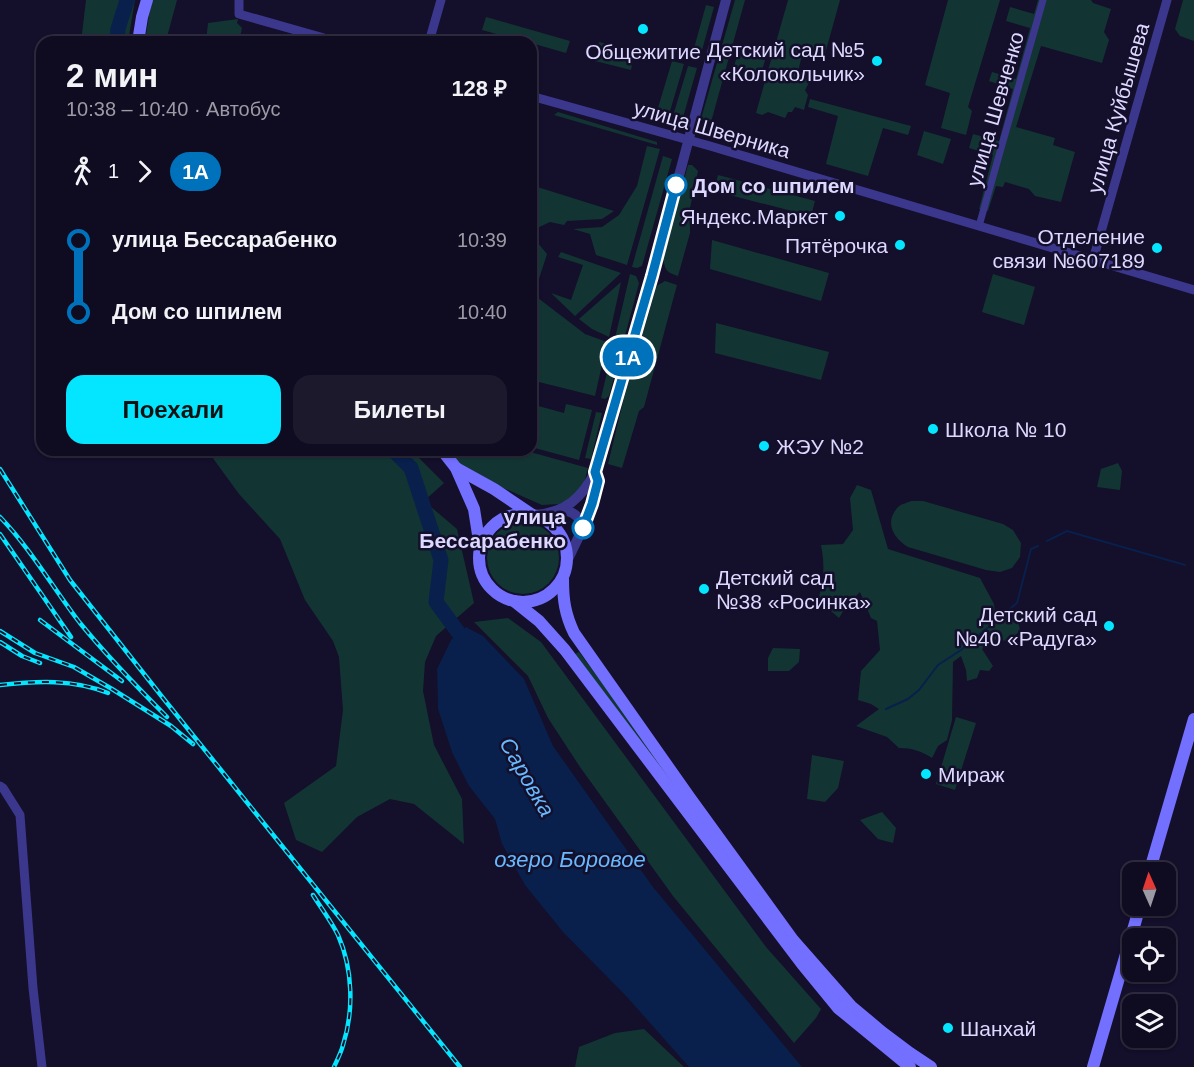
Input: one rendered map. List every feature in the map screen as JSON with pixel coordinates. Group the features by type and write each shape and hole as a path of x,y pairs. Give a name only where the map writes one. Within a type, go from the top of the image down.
{"main road":[{"path":"139,36 147,0"},
{"path":"446,456 456,468 474,509 480,548 480,567 488,585 538,621 565,650 759,901 851,1006 930,1067"},
{"path":"456,468 533,514 549,521 560,531 566,545 568,560 563,579 547,596 537,600 514,602"},
{"path":"480,548 483,539 503,518 533,514"},
{"path":"563,579 566,617 574,633 690,798 802,964 838,1008 910,1067"},
{"path":"1152,862 1194,719"},
{"path":"1093,1067 1137,916"}],"street":[{"path":"239,0 238,14 317,36"},
{"path":"431,36 441,0"},
{"path":"533,514 547,514 560,510 574,501 588,486 595,472 653,273 726,0"},
{"name":"улица Шевченко","path":"979,226 1043,0"},
{"name":"улица Куйбышева","path":"1093,260 1167,0"},
{"name":"улица Шверника","path":"537,98 1194,290"},
{"path":"568,560 592,504 598,481 595,472"},
{"path":"560,510 570,511 577,515 583,528"},
{"path":"0,786 20,815 33,988 42,1067"}],"green space":[{"path":"86,0 135,0 129,36 82,36"},
{"path":"153,0 177,0 167,36 146,36"},
{"path":"735,0 745,0 711,122 701,119"},
{"path":"788,0 840,0 825,54 804,48 798,71 812,77 805,90 808,95 804,110 795,107 792,112 788,112 785,118 768,112 762,115 756,113"},
{"path":"948,0 1000,0 968,107 972,111 966,135 941,128 950,93 925,85"},
{"path":"1038,0 1091,0 1093,3 1111,9 1104,32 1109,40 1102,63 1041,46 1016,127 1055,138 1053,145 1075,152 1061,202 1035,196 1029,189 1005,182 1003,187 996,186 988,211 979,209 993,155 969,148 973,134 999,141 1013,89 989,81 992,72 1016,79 1030,28 1006,21 1010,7 1034,14"},
{"path":"1183,0 1194,0 1194,41 1180,36 1175,29"},
{"path":"706,5 714,7 699,61 691,59"},
{"path":"486,17 570,41 566,53 537,45 537,36 504,36 482,30"},
{"path":"238,19 237,23 242,28 240,36 207,36 208,23"},
{"path":"599,42 635,51 631,70 595,61"},
{"path":"738,53 765,60 761,74 734,66"},
{"path":"672,61 684,64 668,118 664,116 663,120 655,118"},
{"path":"688,66 697,68 682,121 672,119"},
{"path":"810,99 911,126 908,135 883,128 868,176 826,164 838,116 808,107"},
{"path":"558,112 657,142 657,145 554,115"},
{"path":"924,131 951,139 943,164 917,155"},
{"path":"647,146 660,149 627,265 596,255 590,234 573,229 602,227 619,215 637,186"},
{"path":"663,156 672,159 642,266 632,267"},
{"path":"688,165 692,165 698,171 690,208 690,233 678,276 667,270 663,259"},
{"path":"718,175 815,201 811,216 714,191"},
{"path":"537,187 614,211 602,219 567,221 564,225 550,222 537,228"},
{"path":"712,240 829,273 821,301 710,269"},
{"path":"537,242 547,254 537,285"},
{"path":"561,252 621,273 575,316 551,293 571,300 583,265 558,257"},
{"path":"630,274 636,276 639,283 609,396 605,399 601,398"},
{"path":"993,274 1035,287 1024,325 982,312"},
{"path":"665,281 677,285 644,407 639,411 622,468 608,464 624,398 656,288"},
{"path":"621,282 609,337 592,329 579,319"},
{"path":"537,299 585,334 607,342 595,396 537,382"},
{"path":"716,323 829,352 821,380 715,353"},
{"path":"566,404 592,410 579,460 537,449 537,406 564,413"},
{"path":"596,412 602,413 591,459 585,458"},
{"path":"537,454 588,468 584,483 566,501 559,504 542,505 483,479 454,461 450,456 537,456"},
{"path":"211,456 417,456 444,483 424,501 457,529 474,603 436,636 425,662 423,691 434,745 462,799 464,844 414,804 390,799 357,817 322,852 296,840 284,803 336,766 343,710 339,657 333,641 305,600 280,539 239,494"},
{"path":"1118,463 1122,471 1120,490 1097,487 1101,469"},
{"path":"857,485 871,490 888,549 980,578 994,604 995,614 1004,620 1018,620 1020,631 1008,641 990,639 982,649 993,666 989,671 980,670 977,678 967,681 961,656 953,662 952,720 947,740 938,746 932,758 916,750 899,748 887,737 856,726 879,709 858,700 861,671 880,650 877,621 871,618 860,592 847,605 839,618 818,600 823,573 821,545 843,544 853,530 850,498"},
{"path":"911,501 923,501 1003,524 1013,530 1021,543 1020,557 1012,568 1000,572 908,547 898,539 891,524 898,507"},
{"path":"523,522 543,528 553,538 559,558 553,578 543,588 523,594 503,588 493,578 487,558 493,538 503,528"},
{"path":"508,618 541,642 766,947 821,1009 794,1043 673,896 580,767 548,718 528,676 474,622"},
{"path":"773,648 800,649 799,662 789,671 768,671 768,658"},
{"path":"579,652 759,894 756,897 575,654"},
{"path":"956,717 976,723 955,790 936,784"},
{"path":"812,755 844,761 838,788 825,802 807,799"},
{"path":"882,812 896,828 893,843 878,839 860,820"},
{"path":"644,1029 684,1067 575,1067 579,1047 615,1033"}],"water":[{"name":"озеро Боровое","path":"466,627 483,636 524,679 553,746 653,887 802,1067 689,1067 627,997 563,932 525,885 502,844 495,819 469,786 452,752 438,709 437,669 451,640"}],"waterway":[{"name":"Саровка","path":"117,36 127,0"},
{"name":"Саровка","path":"399,456 411,468 441,560 436,602 468,649"},
{"path":"1047,541 1067,531 1185,565"},
{"path":"886,709 908,699 919,690 938,665 961,650 1017,603 1031,549 1038,546"}],"railway":[{"path":"0,469 70,580 460,1067"},
{"path":"0,517 32,555 80,623 167,717"},
{"path":"0,534 71,637"},
{"path":"40,620 122,681"},
{"path":"0,631 35,653 74,667 112,689 171,726 193,744"},
{"path":"0,642 22,656 40,663"},
{"path":"0,685 55,682 82,685 108,693"},
{"path":"313,895 338,935 349,976 350,1004 347,1032 334,1067"}],"bus line":[{"name":"1А","path":"583,528 598,481 595,472 676,185"}],"place":[{"name":"Общежитие","path":"643,29"},
{"name":"Детский сад №5 «Колокольчик»","path":"877,61"},
{"name":"Дом со шпилем","path":"676,185"},
{"name":"Яндекс.Маркет","path":"840,216"},
{"name":"Пятёрочка","path":"900,245"},
{"name":"Отделение связи №607189","path":"1157,248"},
{"name":"Школа № 10","path":"933,429"},
{"name":"ЖЭУ №2","path":"764,446"},
{"name":"улица Бессарабенко","path":"583,528"},
{"name":"Детский сад №38 «Росинка»","path":"704,589"},
{"name":"Детский сад №40 «Радуга»","path":"1109,626"},
{"name":"Мираж","path":"926,774"},
{"name":"Шанхай","path":"948,1028"}]}
